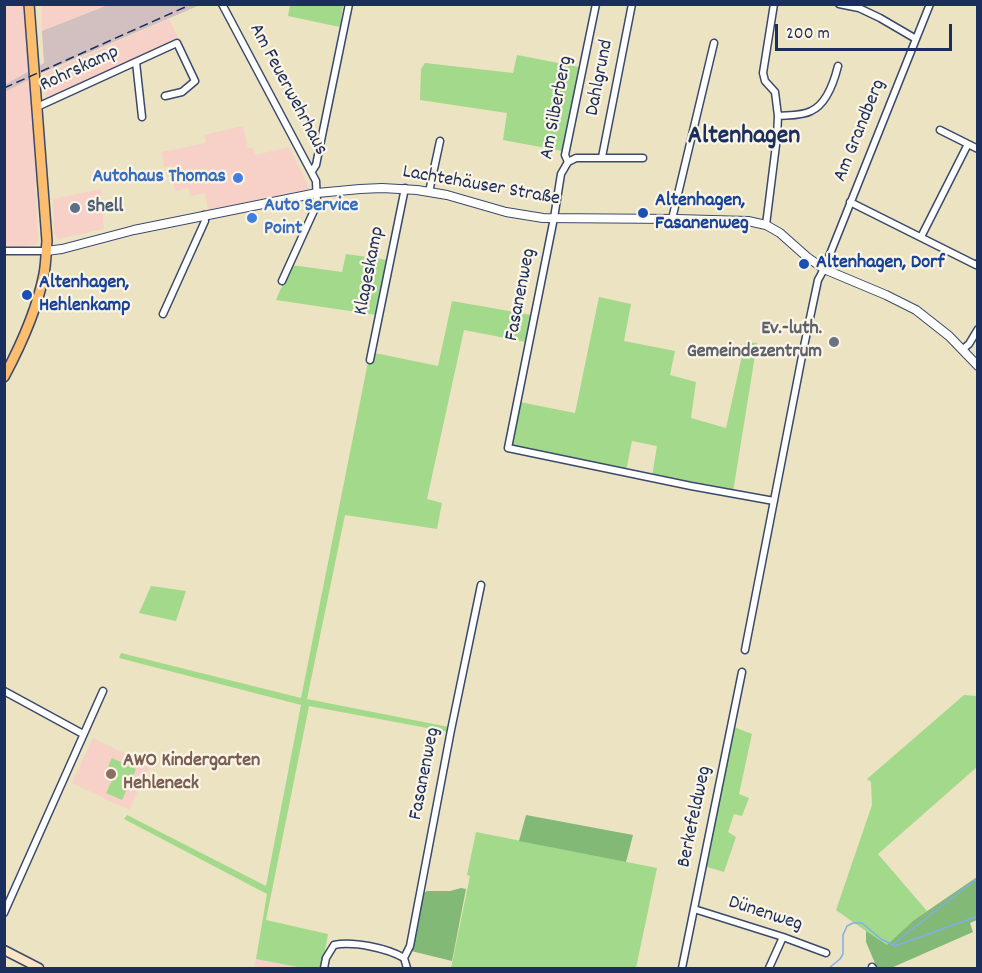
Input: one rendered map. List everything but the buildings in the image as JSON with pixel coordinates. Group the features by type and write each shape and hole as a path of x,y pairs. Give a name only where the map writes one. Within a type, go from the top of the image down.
{"main road":[{"path":"4,377 33,313 44,273 46,251 29,4"},
{"path":"4,950 39,969"}],"street":[{"name":"Am Feuerwehrhaus","path":"222,4 312,171 317,193"},
{"path":"312,171 316,165 349,4"},
{"name":"Am Silberberg","path":"554,218 561,174 568,162 565,155 596,4"},
{"name":"Dahlgrund","path":"602,157 632,4"},
{"path":"766,225 778,116 775,92 765,81 763,74 774,4"},
{"path":"839,4 859,8 916,39"},
{"name":"Am Grandberg","path":"824,269 930,4"},
{"name":"Rohrskamp","path":"37,107 177,43 195,81 182,92 165,96"},
{"path":"672,219 714,43"},
{"name":"Rohrskamp","path":"136,62 142,117"},
{"path":"778,116 811,112 820,104 834,81 838,66"},
{"path":"940,130 978,149"},
{"path":"429,192 440,141"},
{"path":"921,237 968,144"},
{"path":"568,162 576,158 643,158"},
{"name":"Lachtehäuser Straße","path":"46,251 204,215 317,193 360,189 405,188 447,195 506,212 554,218 748,221 766,225 780,233 824,269 916,310 963,349 978,366"},
{"name":"Klageskamp","path":"370,360 405,188"},
{"path":"282,281 316,204 317,193"},
{"path":"850,202 976,266 978,263"},
{"path":"163,314 205,221 204,215"},
{"name":"Fasanenweg","path":"554,218 508,448 774,501"},
{"path":"4,250 46,251"},
{"path":"745,650 818,280 824,269"},
{"path":"963,349 978,329"},
{"name":"Fasanenweg","path":"404,958 410,946 481,585"},
{"name":"Berkefeldweg","path":"682,969 742,672"},
{"path":"4,691 83,734"},
{"path":"4,913 103,691"},
{"name":"Dünenweg","path":"694,909 826,952"},
{"path":"769,969 783,937"},
{"path":"324,969 326,958 334,945 347,943 394,952 404,958 407,969"}],"shaded area":[{"path":"4,5 24,5 29,71 5,85"},
{"path":"42,5 108,5 42,31"},
{"path":"108,5 200,5 44,72 5,92 4,85 44,63 42,31"},
{"path":"169,19 178,38 46,100 43,74"},
{"path":"29,79 38,241 28,246 5,247 5,92"},
{"name":"Autohaus Thomas","path":"243,126 248,148 253,148 255,155 289,147 310,189 208,210 205,193 190,196 188,188 175,191 170,166 164,167 162,152 206,143 204,135"},
{"path":"101,189 104,229 58,239 54,233 53,199"},
{"name":"AWO Kindergarten Hehleneck","path":"93,738 150,766 129,810 72,783"},
{"path":"256,959 303,968 254,968"}],"green space":[{"path":"290,5 343,5 340,27 288,16"},
{"path":"517,55 579,67 562,151 503,140 507,113 420,100 421,69 425,63 513,73"},
{"path":"346,254 388,260 377,315 276,300 291,265 342,272"},
{"path":"599,297 631,304 624,341 675,351 670,375 696,382 691,418 726,428 745,342 757,343 733,492 652,476 657,446 632,441 626,471 511,446 520,402 575,413"},
{"path":"452,301 532,315 526,342 464,330 427,499 442,503 437,529 345,515 307,699 449,727 449,732 309,706 266,920 328,934 322,968 303,968 256,959 267,894 124,819 127,815 266,886 301,705 119,658 121,653 301,698 370,352 438,366"},
{"path":"151,586 186,591 176,621 139,613"},
{"path":"964,695 977,696 977,767 878,854 927,911 887,946 836,910 872,805 871,782 867,779"},
{"path":"734,727 752,734 739,794 749,798 742,816 734,814 728,832 736,837 724,872 704,866"},
{"path":"112,758 136,769 122,800 106,793 117,770 108,766"},
{"path":"526,815 633,835 626,862 519,841"},
{"path":"476,832 657,868 636,968 451,968 470,876 467,875"},
{"path":"977,877 977,920 970,923 973,932 891,968 877,968 866,942 866,931 887,945 914,920"},
{"path":"466,889 452,961 411,951 423,893"}],"waterway":[{"path":"893,944 978,878"},
{"path":"829,968 843,954 843,935 847,926 853,923 862,923 881,939 895,946 978,916"}],"railway":[{"path":"4,88 192,4"}],"place":[{"name":"Autohaus Thomas","path":"238,178"},
{"name":"Shell","path":"75,208"},
{"name":"Altenhagen, Fasanenweg","path":"643,213"},
{"name":"Auto Service Point","path":"252,218"},
{"name":"Altenhagen, Dorf","path":"804,264"},
{"name":"Altenhagen, Hehlenkamp","path":"27,295"},
{"name":"Ev.-luth. Gemeindezentrum","path":"834,342"},
{"name":"AWO Kindergarten Hehleneck","path":"111,774"}],"district":[{"name":"Altenhagen","path":"744,138"}]}
